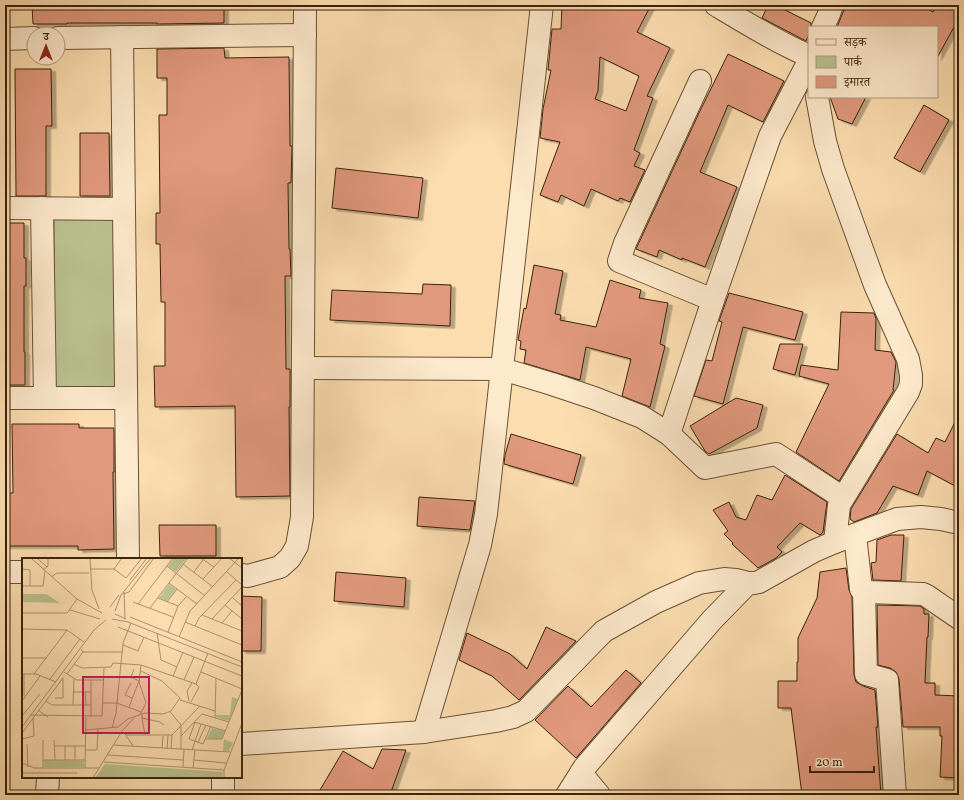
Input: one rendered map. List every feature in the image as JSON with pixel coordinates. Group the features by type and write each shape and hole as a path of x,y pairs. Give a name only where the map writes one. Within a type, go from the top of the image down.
{"street":[{"path":"242,575 248,576 280,567 290,558 297,546 302,517 305,5"},
{"path":"424,732 480,545 486,514 542,5"},
{"path":"716,5 759,31 808,56"},
{"path":"823,26 832,5"},
{"path":"66,38 305,35"},
{"path":"122,37 128,558"},
{"path":"5,39 26,38"},
{"path":"669,434 713,300 770,136 808,62"},
{"path":"700,81 625,243 619,261 713,300"},
{"path":"817,98 825,141 833,169 875,285 908,359 912,375 908,392 839,505 845,538 861,589 868,592 923,594 959,618"},
{"path":"5,208 124,209"},
{"path":"42,208 45,398"},
{"path":"303,368 502,369 594,398 642,417 669,434 705,468 776,454 844,498"},
{"path":"5,398 126,398"},
{"path":"242,744 424,732 513,717 526,711 604,631 656,602 699,583 724,579 748,583 759,582 814,551 897,519 921,517 959,523"},
{"path":"5,572 22,572"},
{"path":"567,795 581,773 712,620 748,583"},
{"path":"864,591 866,674 886,680 895,795"},
{"path":"581,773 599,795"},
{"path":"47,795 48,778"},
{"path":"223,778 223,795"}],"green space":[{"path":"54,219 115,219 115,387 55,387"}],"building":[{"path":"32,5 224,5 224,23 33,24"},
{"path":"562,5 651,5 637,32 670,48 647,96 653,98 634,150 640,153 634,166 645,170 630,202 620,198 618,201 591,189 584,206 561,195 558,202 540,195 560,142 540,138 543,109 551,70 548,70 552,29 561,29","holes":["600,57 639,76 626,111 595,99 598,91"]},
{"path":"768,5 775,5 811,23 811,26 808,26 808,36 806,41 762,18"},
{"path":"846,5 920,5 933,12 936,5 959,5 959,19 956,25 959,27 954,27 938,56 938,26 837,26"},
{"path":"224,48 225,58 289,57 290,146 292,146 291,183 288,183 291,276 285,276 286,369 290,369 290,496 236,497 235,406 155,407 154,366 165,366 165,302 161,302 160,244 156,244 156,213 160,213 159,115 167,115 167,78 157,78 157,49"},
{"path":"728,54 784,81 763,122 728,105 700,172 737,187 705,267 682,258 682,260 659,250 657,257 636,249 699,113"},
{"path":"15,69 51,69 52,126 46,126 46,196 16,196"},
{"path":"830,98 865,98 852,124 838,119"},
{"path":"924,105 949,120 920,172 894,158"},
{"path":"80,133 109,133 110,196 80,196"},
{"path":"336,168 423,178 418,218 332,208"},
{"path":"5,223 24,223 24,258 26,258 26,286 24,286 25,385 5,385"},
{"path":"534,265 563,271 555,314 561,315 560,320 596,327 610,280 641,290 639,298 668,303 660,344 665,346 650,407 622,396 631,359 586,347 580,380 524,363 526,350 520,349 521,341 518,340 524,308 526,309"},
{"path":"423,284 451,285 450,326 330,320 332,290 422,294"},
{"path":"729,293 803,312 795,340 743,327 723,404 694,396 706,360 712,361 722,322 719,321"},
{"path":"841,312 874,313 876,319 875,350 891,352 896,362 894,390 839,481 796,452 829,384 799,376 801,365 838,370"},
{"path":"780,344 803,344 795,375 773,369"},
{"path":"736,398 763,405 757,428 709,454 705,451 690,426"},
{"path":"959,414 959,488 927,471 918,495 893,486 877,513 854,522 850,519 851,509 897,434 928,453 936,438 945,442"},
{"path":"12,424 79,424 79,428 114,428 114,549 78,550 78,546 5,546 5,493 13,493"},
{"path":"511,434 581,455 573,484 504,464"},
{"path":"785,475 827,502 823,532 820,535 800,523 777,547 782,552 776,558 758,568 732,544 733,543 724,534 728,531 713,510 729,502 736,517 746,520 757,495 772,500"},
{"path":"419,497 475,501 470,530 417,526"},
{"path":"159,525 216,525 216,556 160,556"},
{"path":"891,535 904,535 901,581 873,580 871,563 876,562 877,540"},
{"path":"846,568 849,590 852,597 854,675 856,682 875,690 881,795 802,795 791,708 778,708 778,681 797,681 798,638 817,598 820,572"},
{"path":"336,572 406,578 404,607 334,601"},
{"path":"242,596 262,597 261,651 242,651"},
{"path":"877,605 920,606 924,609 924,614 929,614 925,683 935,683 935,695 959,696 959,778 940,777 942,736 940,736 940,727 903,727 899,679 896,672 890,668 878,665"},
{"path":"546,627 576,641 519,700 492,676 459,660 467,633 510,654 527,669"},
{"path":"626,670 641,683 576,758 535,720 568,686 591,707"},
{"path":"382,749 406,750 390,795 317,795 343,751 373,769"}]}
